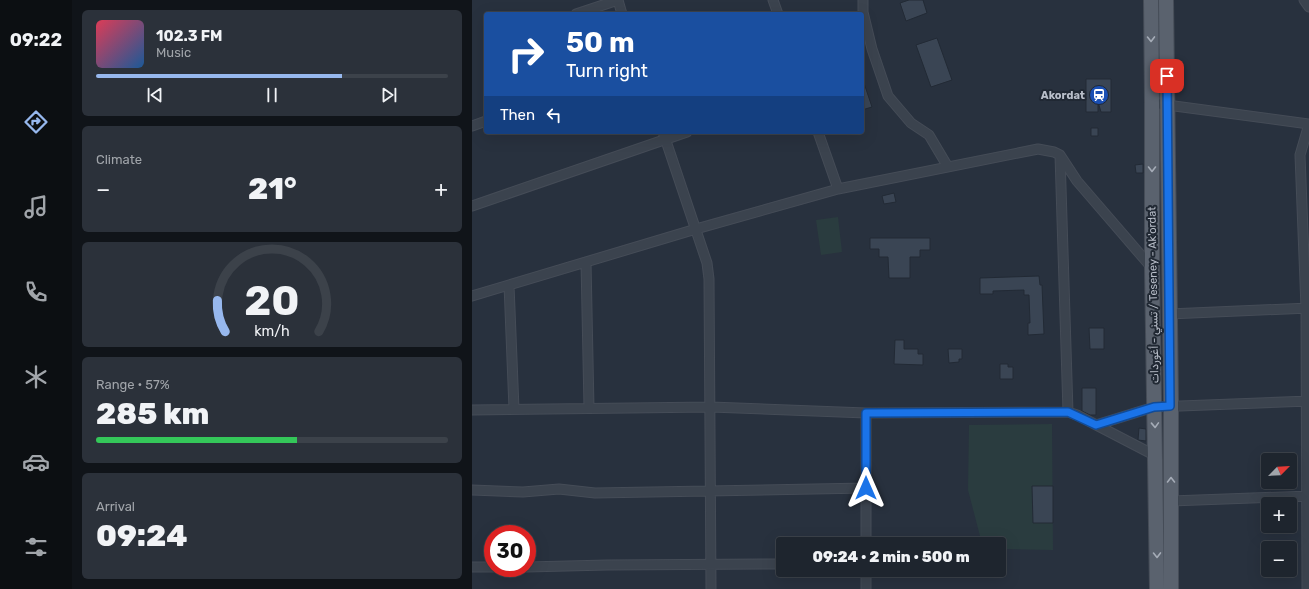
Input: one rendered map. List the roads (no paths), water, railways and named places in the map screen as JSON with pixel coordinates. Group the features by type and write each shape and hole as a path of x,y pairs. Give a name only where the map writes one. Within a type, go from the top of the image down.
{"main road":[{"name":"تسني - أغوردات / Teseney - Ak'ordat","path":"1151,0 1152,268 1157,589"},
{"path":"1166,0 1171,589"}],"street":[{"path":"582,12 618,0 621,12"},
{"path":"773,0 777,12"},
{"path":"863,0 863,12"},
{"path":"1304,0 1309,7"},
{"path":"864,16 872,49 888,96 911,123 929,135 948,167"},
{"path":"1152,103 1309,124 1300,155 1308,308 1307,589"},
{"path":"472,126 484,122"},
{"path":"472,206 664,136 676,134"},
{"path":"819,134 838,189"},
{"path":"664,136 707,263 709,279 711,589"},
{"path":"472,296 696,229 838,189 1038,149 1054,152 1060,155 1077,181 1152,268"},
{"path":"1060,155 1068,412"},
{"path":"586,262 589,408"},
{"path":"509,285 514,409"},
{"path":"1169,314 1308,308"},
{"path":"1096,425 1154,407 1308,401"},
{"path":"472,410 711,407 866,413 1068,412 1156,456"},
{"path":"866,413 866,537"},
{"path":"472,490 523,492 560,489 595,493 866,488"},
{"path":"1171,501 1308,496"},
{"path":"536,568 607,565 776,564"},
{"path":"472,567 484,567"},
{"path":"866,577 866,589"}],"place":[{"name":"Akordat","path":"1099,95"}]}
